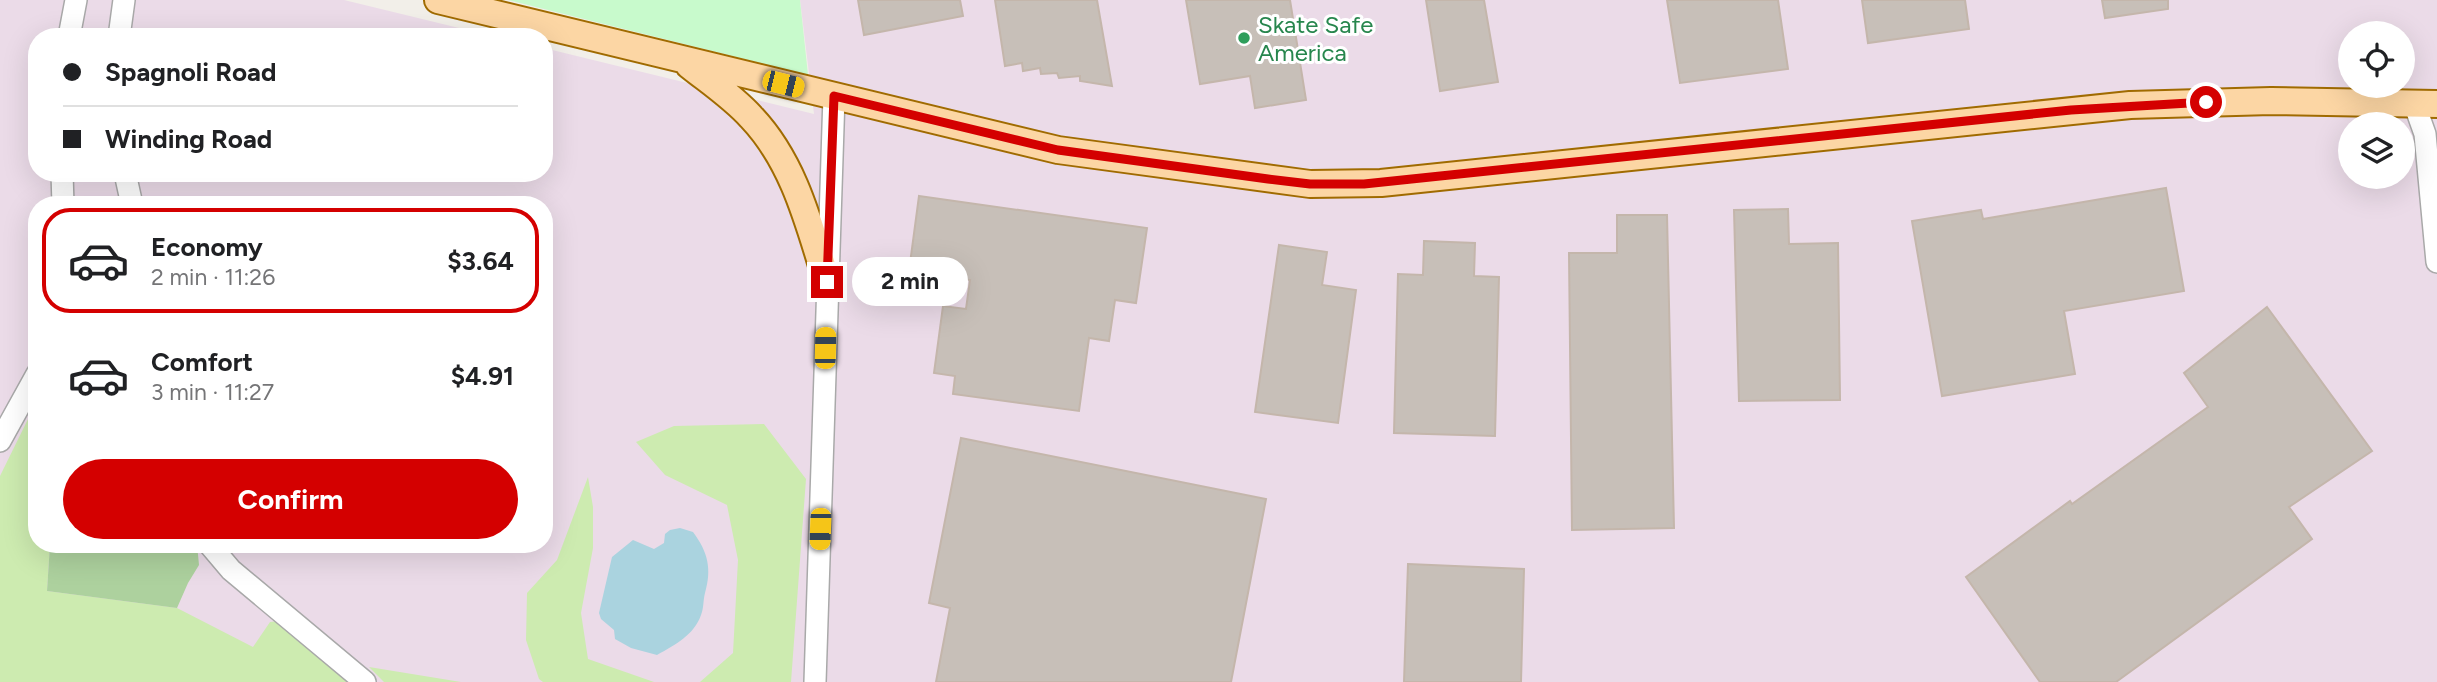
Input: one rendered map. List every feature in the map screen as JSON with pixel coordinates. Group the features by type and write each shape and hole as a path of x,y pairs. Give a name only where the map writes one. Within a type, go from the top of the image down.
{"main road":[{"path":"438,0 1058,150 1310,184 1364,184 2071,110 2171,103 2271,101 2425,104"},
{"path":"682,59 751,117 788,167 827,282"}],"street":[{"path":"71,28 76,0"},
{"path":"121,28 124,0"},
{"path":"815,682 834,96"},
{"path":"2425,104 2425,134 2437,262"},
{"path":"0,441 28,390"},
{"path":"217,553 231,570 365,682"}],"shaded area":[{"path":"0,0 344,0 459,28 28,28 28,182 553,182 553,50 814,114 800,0 2437,0 2437,682 0,682"}],"green space":[{"path":"508,0 800,0 808,75"},
{"path":"28,419 28,553 49,553 47,591 177,608 253,647 270,622 278,621 349,682 0,682 0,476"},
{"path":"764,424 806,479 791,682 700,682 733,653 738,560 727,505 665,475 636,442 674,426"},
{"path":"588,477 593,507 593,548 581,613 588,659 654,682 543,682 539,679 526,640 527,593 557,560"},
{"path":"49,553 198,553 199,565 177,608 47,591"},
{"path":"369,667 461,682 384,682"}],"water":[{"path":"680,528 693,532 707,561 708,576 701,615 689,634 657,655 631,648 615,639 614,630 601,619 599,613 612,557 633,540 654,549 664,543 665,534"}],"building":[{"path":"858,0 960,0 963,16 864,35"},
{"path":"995,0 1097,0 1112,86 1080,81 1080,76 1059,78 1057,73 1041,74 1040,68 1023,71 1022,63 1005,66"},
{"name":"Skate Safe America","path":"1186,0 1290,0 1306,100 1255,108 1250,76 1200,84"},
{"path":"1426,0 1484,0 1498,82 1440,91"},
{"path":"1667,0 1778,0 1788,69 1680,83"},
{"path":"1862,0 1965,0 1969,29 1868,43"},
{"path":"2102,0 2168,0 2168,9 2105,18"},
{"path":"2166,188 2184,291 2064,311 2075,374 1942,396 1912,221 1981,210 1983,219"},
{"path":"919,196 1147,228 1136,303 1115,300 1109,341 1089,338 1079,411 953,394 955,376 934,373 943,306 966,309 970,280 909,271"},
{"path":"1788,209 1789,244 1838,243 1840,400 1739,401 1734,210"},
{"path":"1617,215 1667,215 1674,528 1572,530 1569,253 1617,253"},
{"path":"1424,241 1475,243 1474,276 1499,277 1495,436 1394,433 1398,274 1423,275"},
{"path":"1279,245 1327,252 1322,285 1356,290 1338,423 1255,412"},
{"path":"2267,307 2372,451 2289,507 2312,539 2116,682 2040,682 1966,577 2070,501 2072,504 2208,407 2184,373"},
{"path":"961,438 1266,499 1231,682 936,682 950,608 929,603"},
{"path":"1408,564 1524,569 1521,682 1404,682"}],"place":[{"name":"Skate Safe America","path":"1244,38"}],"route":[{"path":"827,282 834,96 1058,150 1310,184 1364,184 2071,110 2206,102"}]}
